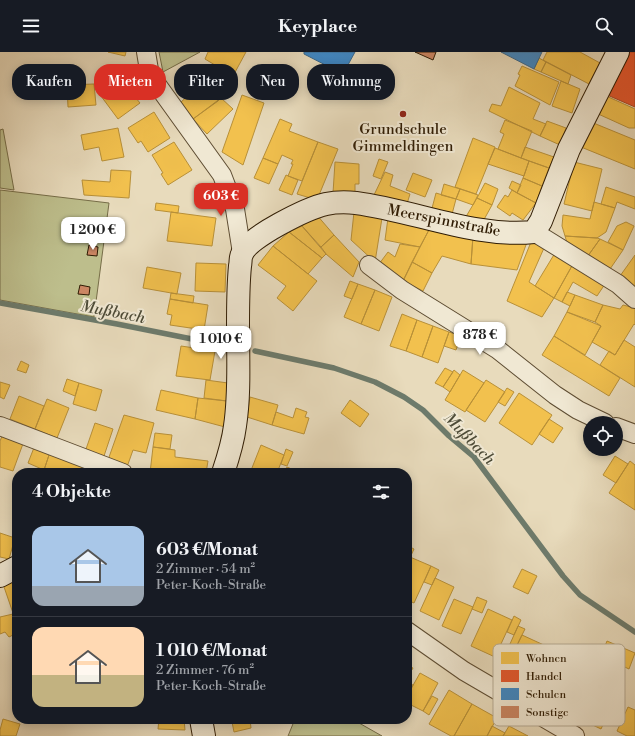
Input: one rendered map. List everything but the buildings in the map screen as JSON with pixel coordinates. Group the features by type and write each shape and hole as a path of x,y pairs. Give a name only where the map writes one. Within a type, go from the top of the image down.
{"street":[{"path":"146,52 149,70 153,79 222,174 235,209 242,253 238,292 238,403 235,427 225,468"},
{"path":"618,52 569,149 541,221 534,232 618,284 635,299"},
{"name":"Meerspinnstraße","path":"242,253 251,242 269,230 314,208 345,202 368,205 488,231 515,233 534,232"},
{"path":"369,265 402,290 497,349 555,395 578,410 591,416"},
{"path":"0,426 110,468"},
{"path":"623,430 635,434"},
{"path":"0,576 12,569"},
{"path":"412,635 464,671 493,688"},
{"path":"202,724 204,736"},
{"path":"558,726 575,736"}],"green space":[{"path":"159,52 200,52 178,64 174,64 174,66 166,70 166,64 161,64"},
{"path":"3,129 14,190 0,188 0,130"},
{"path":"0,190 109,203 94,317 0,300"},
{"path":"293,724 361,724 382,736 288,736"}],"waterway":[{"name":"Mußbach","path":"0,303 222,345"},
{"name":"Mußbach","path":"255,351 334,368 375,382 404,397 423,410 449,436 474,457 563,576 580,595 635,632"}],"place":[{"name":"Grundschule Gimmeldingen","path":"403,114"}]}
